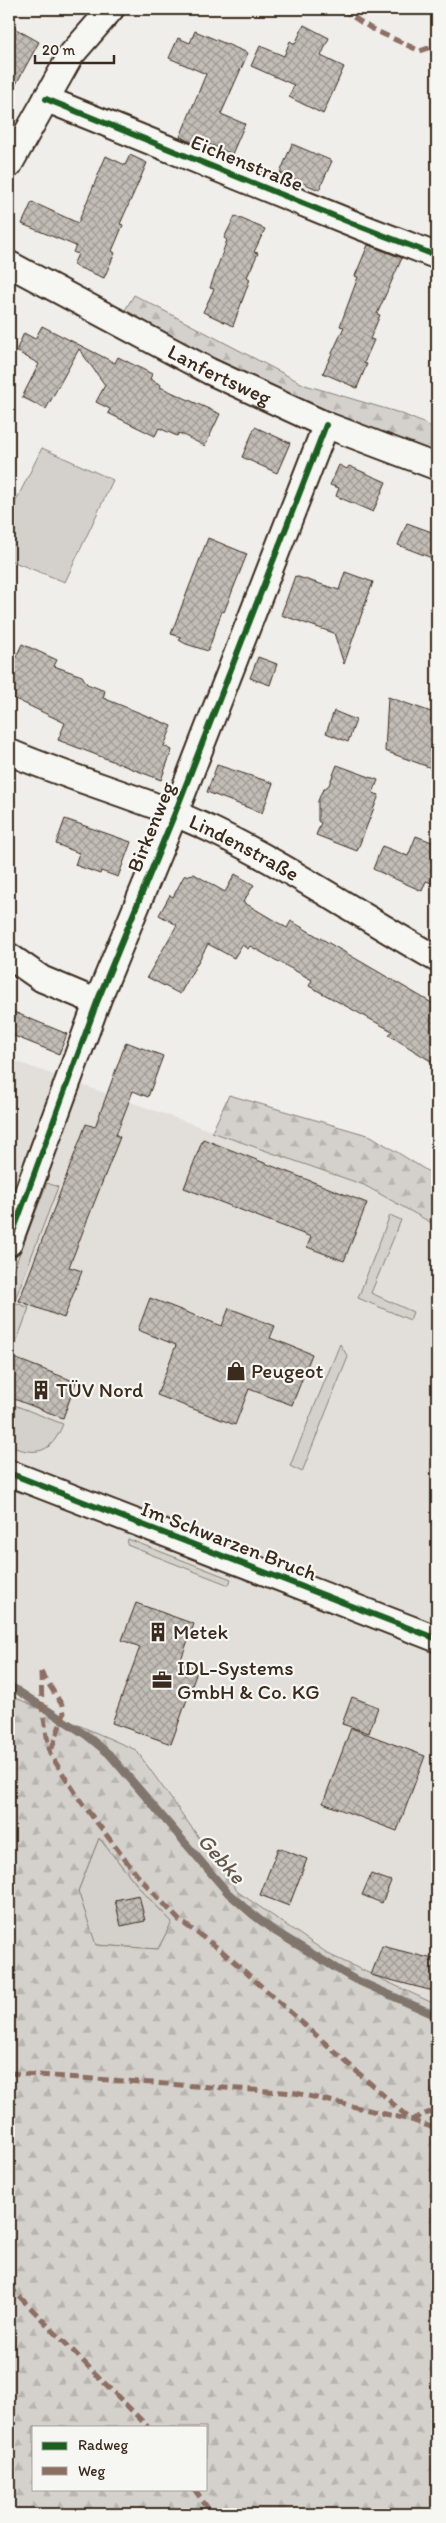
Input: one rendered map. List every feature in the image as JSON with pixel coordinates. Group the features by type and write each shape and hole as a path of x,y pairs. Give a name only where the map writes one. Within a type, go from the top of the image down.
{"street":[{"path":"9,165 72,55 111,9"},
{"name":"Eichenstraße","path":"46,99 437,256"},
{"name":"Lanfertsweg","path":"9,264 170,352 326,425 437,467"},
{"name":"Birkenweg","path":"9,1243 97,1002 175,813 326,425"},
{"name":"Lindenstraße","path":"9,752 175,813 252,850 437,959"},
{"path":"9,956 42,978 97,1002"},
{"name":"Im Schwarzen Bruch","path":"9,1474 437,1639"}],"shaded area":[{"path":"9,1059 364,1185 437,1226 437,2005 330,1955 238,1892 136,1750 9,1695"}],"green space":[{"path":"134,295 305,385 400,413 437,429 437,459 324,416 122,315"},
{"path":"42,448 113,480 65,582 9,560 9,515"},
{"path":"229,1095 371,1136 437,1177 437,1226 364,1185 212,1132"},
{"path":"47,1183 58,1187 14,1302 29,1308 13,1351 9,1350 9,1281"},
{"path":"390,1215 401,1220 371,1293 413,1312 410,1320 358,1298"},
{"path":"340,1344 348,1357 302,1472 290,1466"},
{"path":"9,1403 63,1424 48,1447 42,1450 28,1451 9,1446"},
{"path":"128,1539 231,1579 229,1585 127,1545"},
{"path":"9,1695 136,1750 238,1892 330,1955 437,2005 437,2514 9,2514","holes":["99,1838 143,1892 172,1922 158,1949 96,1945 78,1891"]},
{"path":"99,1838 143,1892 172,1922 158,1949 95,1945 78,1891"}],"building":[{"path":"9,25 39,42 9,97"},
{"path":"304,25 329,38 321,56 344,67 323,114 289,97 294,85 251,66 260,46 284,56 290,41 295,44"},
{"path":"195,31 248,53 221,114 245,124 232,154 209,144 207,149 180,137 206,74 169,58 178,38 190,43"},
{"path":"292,144 332,161 319,190 280,173"},
{"path":"130,155 147,163 120,224 123,225 112,251 115,253 104,278 73,265 78,254 73,252 76,246 22,224 32,202 78,223 106,156 125,165"},
{"path":"235,216 265,229 254,252 258,253 247,277 250,279 233,326 203,312 214,289 210,288 227,240 224,238"},
{"path":"368,245 402,258 377,314 380,315 370,339 374,340 364,363 367,364 357,388 323,373 344,327 340,326 358,277 355,276"},
{"path":"42,326 115,363 118,357 152,374 150,379 161,385 160,387 220,414 205,446 179,433 177,436 159,428 155,436 108,413 110,409 96,402 105,385 79,349 46,409 22,397 39,364 16,351 24,333 35,339"},
{"path":"255,427 290,443 277,473 242,457"},
{"path":"339,465 347,469 349,466 386,482 373,512 336,496 339,488 330,485"},
{"path":"407,523 437,534 437,560 398,545"},
{"path":"208,538 247,554 224,612 222,611 208,651 186,644 179,640 181,637 171,634"},
{"path":"345,572 373,582 344,664 334,633 281,615 295,576 339,590"},
{"path":"22,644 57,660 54,666 82,676 87,684 105,691 103,698 172,726 164,746 172,750 161,780 58,740 65,723 9,696 9,672"},
{"path":"258,657 277,664 270,685 250,678"},
{"path":"388,697 437,714 437,770 385,751"},
{"path":"334,711 356,720 348,742 326,733"},
{"path":"217,765 273,783 262,813 207,792"},
{"path":"337,765 378,780 373,793 379,795 357,851 316,835 321,823 318,821 318,801 322,791 329,785"},
{"path":"65,819 131,842 118,877 101,871 100,874 75,865 79,853 56,844"},
{"path":"416,836 437,844 437,885 426,881 422,891 373,869 382,846 408,856"},
{"path":"194,874 225,892 235,874 254,885 243,902 287,928 291,921 437,1006 437,1065 389,1035 392,1031 309,986 312,980 250,946 248,949 242,945 234,958 208,944 180,994 147,977 177,925 159,915 170,895 173,897 184,876"},
{"path":"9,1010 67,1034 59,1054 9,1034"},
{"path":"126,1042 163,1056 148,1097 133,1091 116,1135 120,1137 69,1267 82,1271 64,1318 19,1301 86,1124 95,1127"},
{"path":"203,1139 367,1203 344,1261 307,1247 311,1237 184,1188"},
{"name":"Peugeot","path":"150,1298 222,1326 229,1308 275,1326 270,1338 312,1354 292,1405 249,1389 235,1425 157,1395 176,1345 138,1330"},
{"name":"TÜV Nord","path":"9,1356 76,1382 63,1418 9,1397"},
{"path":"136,1603 194,1624 180,1662 198,1669 171,1744 112,1723 140,1647 122,1640"},
{"path":"352,1697 378,1707 369,1733 342,1724"},
{"path":"351,1728 425,1756 397,1831 323,1803"},
{"path":"278,1848 307,1859 289,1906 260,1895"},
{"path":"371,1874 391,1881 382,1903 362,1895"},
{"path":"139,1895 145,1921 121,1926 115,1900"},
{"path":"382,1946 437,1960 437,1992 371,1975"}],"waterway":[{"name":"Gebke","path":"9,1685 86,1735 109,1754 228,1893 252,1914 273,1930 352,1978 437,2016"}],"marked path":[{"path":"341,9 372,29 420,51 437,45"},
{"path":"41,1672 42,1707 50,1754 82,1803 137,1875 179,1920 222,1951 411,2120"},
{"path":"41,1672 62,1705 64,1713 50,1754"},
{"path":"9,2073 296,2093 411,2120 437,2129"},
{"path":"411,2120 437,2109"},
{"path":"9,2286 147,2426"},
{"path":"195,2490 212,2514"}],"cycle path":[{"path":"46,99 437,256"},
{"path":"9,1243 97,1002 175,813 326,425"},
{"path":"9,1473 437,1639"}],"place":[{"name":"Peugeot","path":"236,1371"},
{"name":"TÜV Nord","path":"41,1390"},
{"name":"Metek","path":"158,1632"},
{"name":"IDL-Systems GmbH & Co. KG","path":"162,1680"}]}
